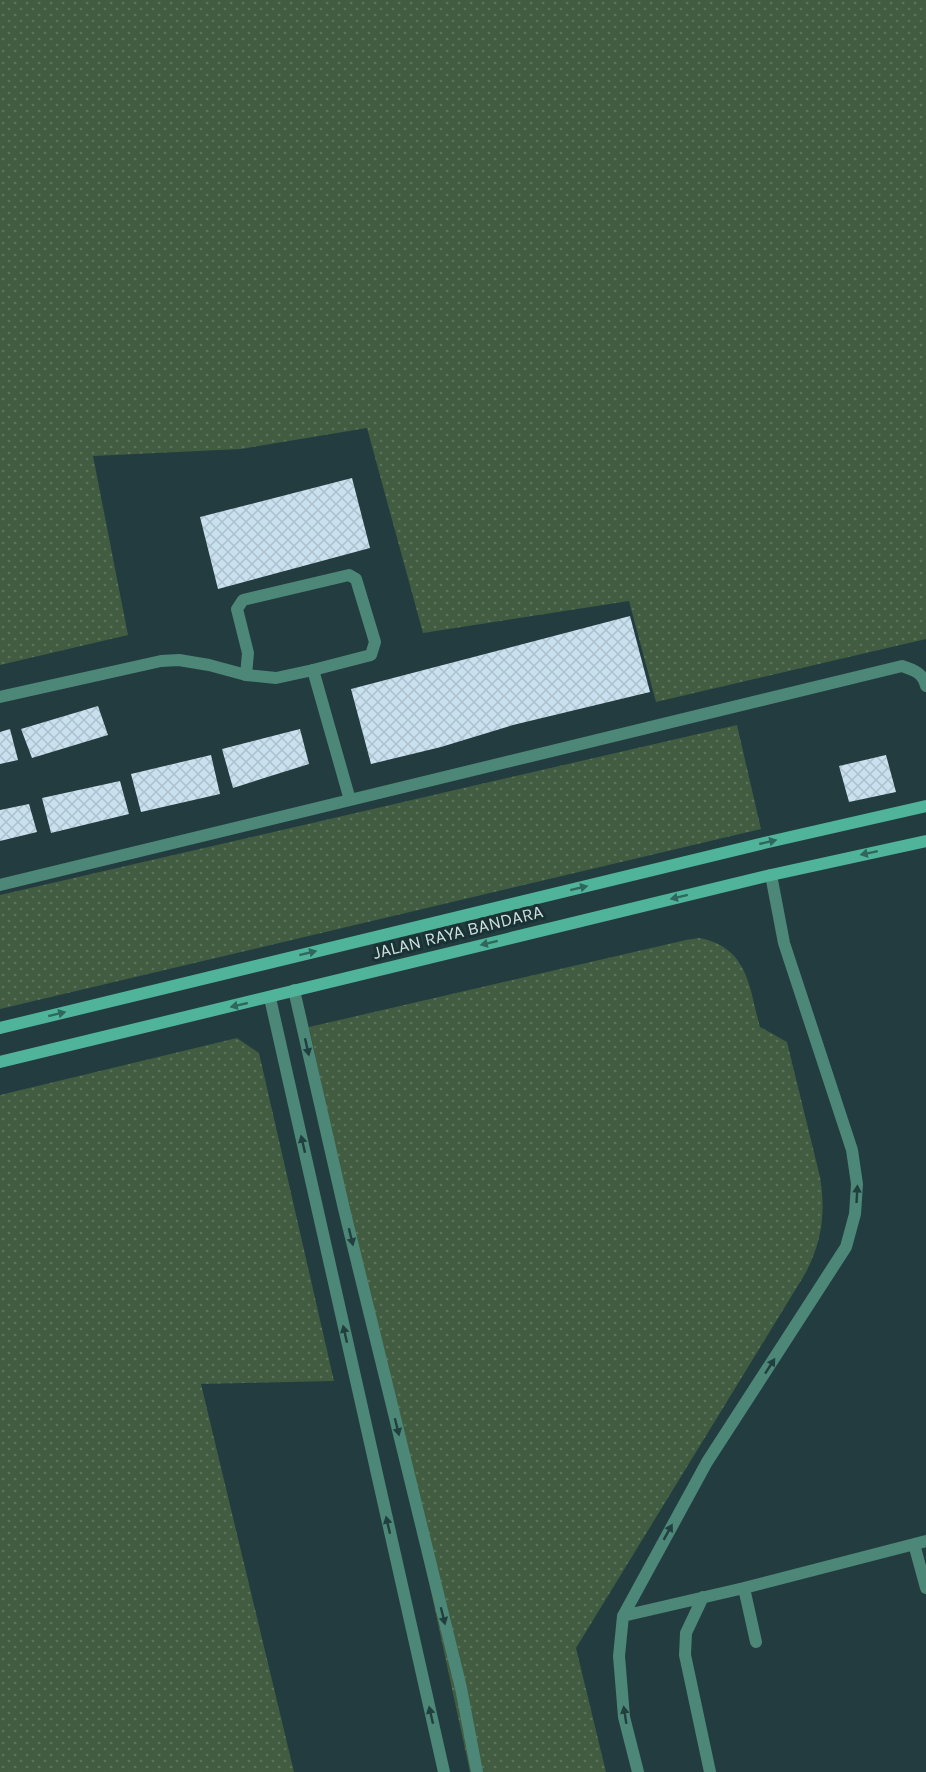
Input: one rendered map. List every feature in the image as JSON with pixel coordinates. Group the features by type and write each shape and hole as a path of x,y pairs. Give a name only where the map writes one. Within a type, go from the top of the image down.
{"main road":[{"name":"JALAN RAYA BANDARA","path":"0,1028 926,806"},
{"name":"JALAN RAYA BANDARA","path":"0,1062 771,875 926,841"}],"street":[{"path":"0,698 161,661 179,660 209,664 246,675 276,678 371,656 375,642 356,579 349,575 243,600 237,609 248,653 246,675"},
{"path":"0,885 902,666 918,672 926,686"},
{"path":"313,670 350,800"},
{"path":"638,1772 624,1717 619,1656 622,1616 707,1462 846,1247 855,1214 857,1184 852,1150 784,943 771,875"},
{"path":"294,990 347,1221 461,1688 477,1772"},
{"path":"270,998 444,1772"},
{"path":"622,1616 744,1588 920,1542 926,1588"},
{"path":"744,1588 756,1642"},
{"path":"704,1597 686,1633 685,1655 710,1772"}],"green space":[{"path":"0,0 926,0 926,639 656,702 629,601 423,633 367,428 241,449 93,456 128,635 0,665"},
{"path":"737,725 761,829 0,1009 0,895"},
{"path":"699,938 728,950 737,959 749,983 760,1027 787,1042 820,1177 823,1203 819,1239 805,1274 576,1648 606,1772 470,1772 309,1027"},
{"path":"237,1038 259,1053 334,1381 201,1384 294,1772 0,1772 0,1095"}],"building":[{"path":"352,478 370,548 218,589 200,517"},
{"path":"630,616 650,692 513,725 441,747 371,764 351,689"},
{"path":"98,706 108,735 32,758 21,729"},
{"path":"10,729 18,760 0,764 0,732"},
{"path":"300,729 309,764 233,788 222,749"},
{"path":"211,755 220,794 141,812 131,774"},
{"path":"886,755 896,792 849,802 839,766"},
{"path":"120,781 129,814 51,833 42,798"},
{"path":"29,804 37,832 0,841 0,810"}]}
